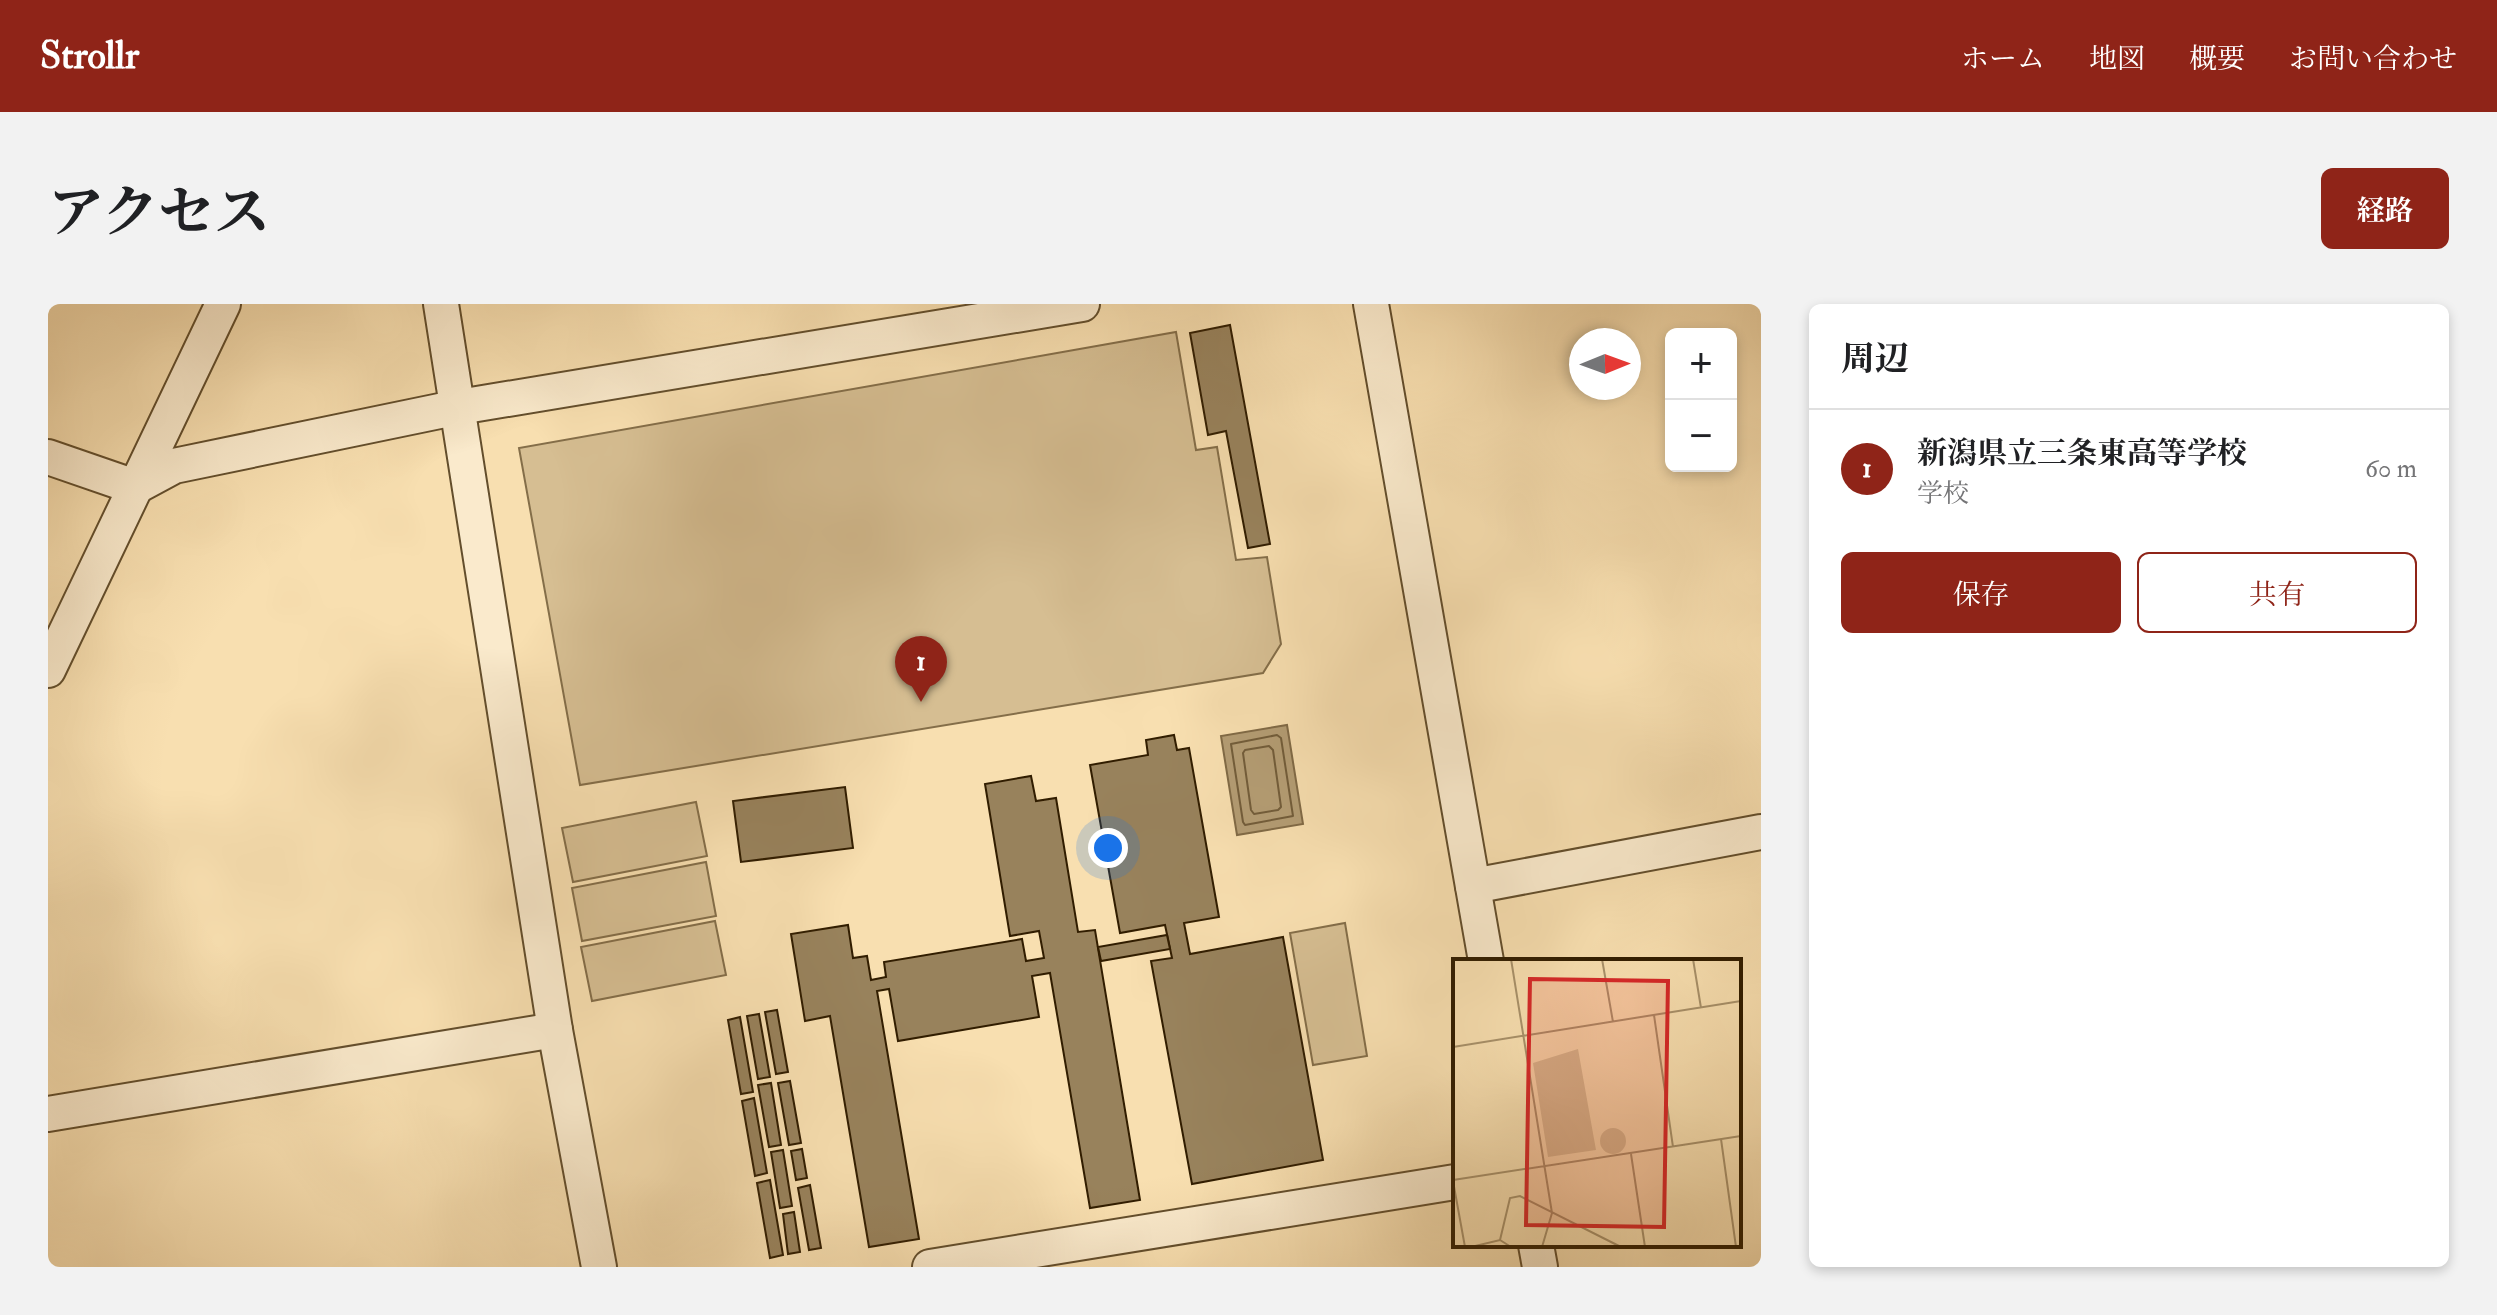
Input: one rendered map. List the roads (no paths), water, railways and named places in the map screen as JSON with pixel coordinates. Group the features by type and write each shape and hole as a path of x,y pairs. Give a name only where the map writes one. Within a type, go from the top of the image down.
{"street":[{"path":"48,670 223,304"},
{"path":"441,304 555,1030 599,1267"},
{"path":"48,457 135,487 174,466 459,407 1082,304"},
{"path":"1371,304 1486,959"},
{"path":"1473,886 1761,832"},
{"path":"48,1114 555,1030"},
{"path":"930,1267 1453,1182"},
{"path":"1536,1247 1540,1267"}],"water":[{"path":"1287,725 1303,824 1237,835 1221,736"}],"place":[{"name":"新潟県立三条東高等学校","path":"921,702"}]}
